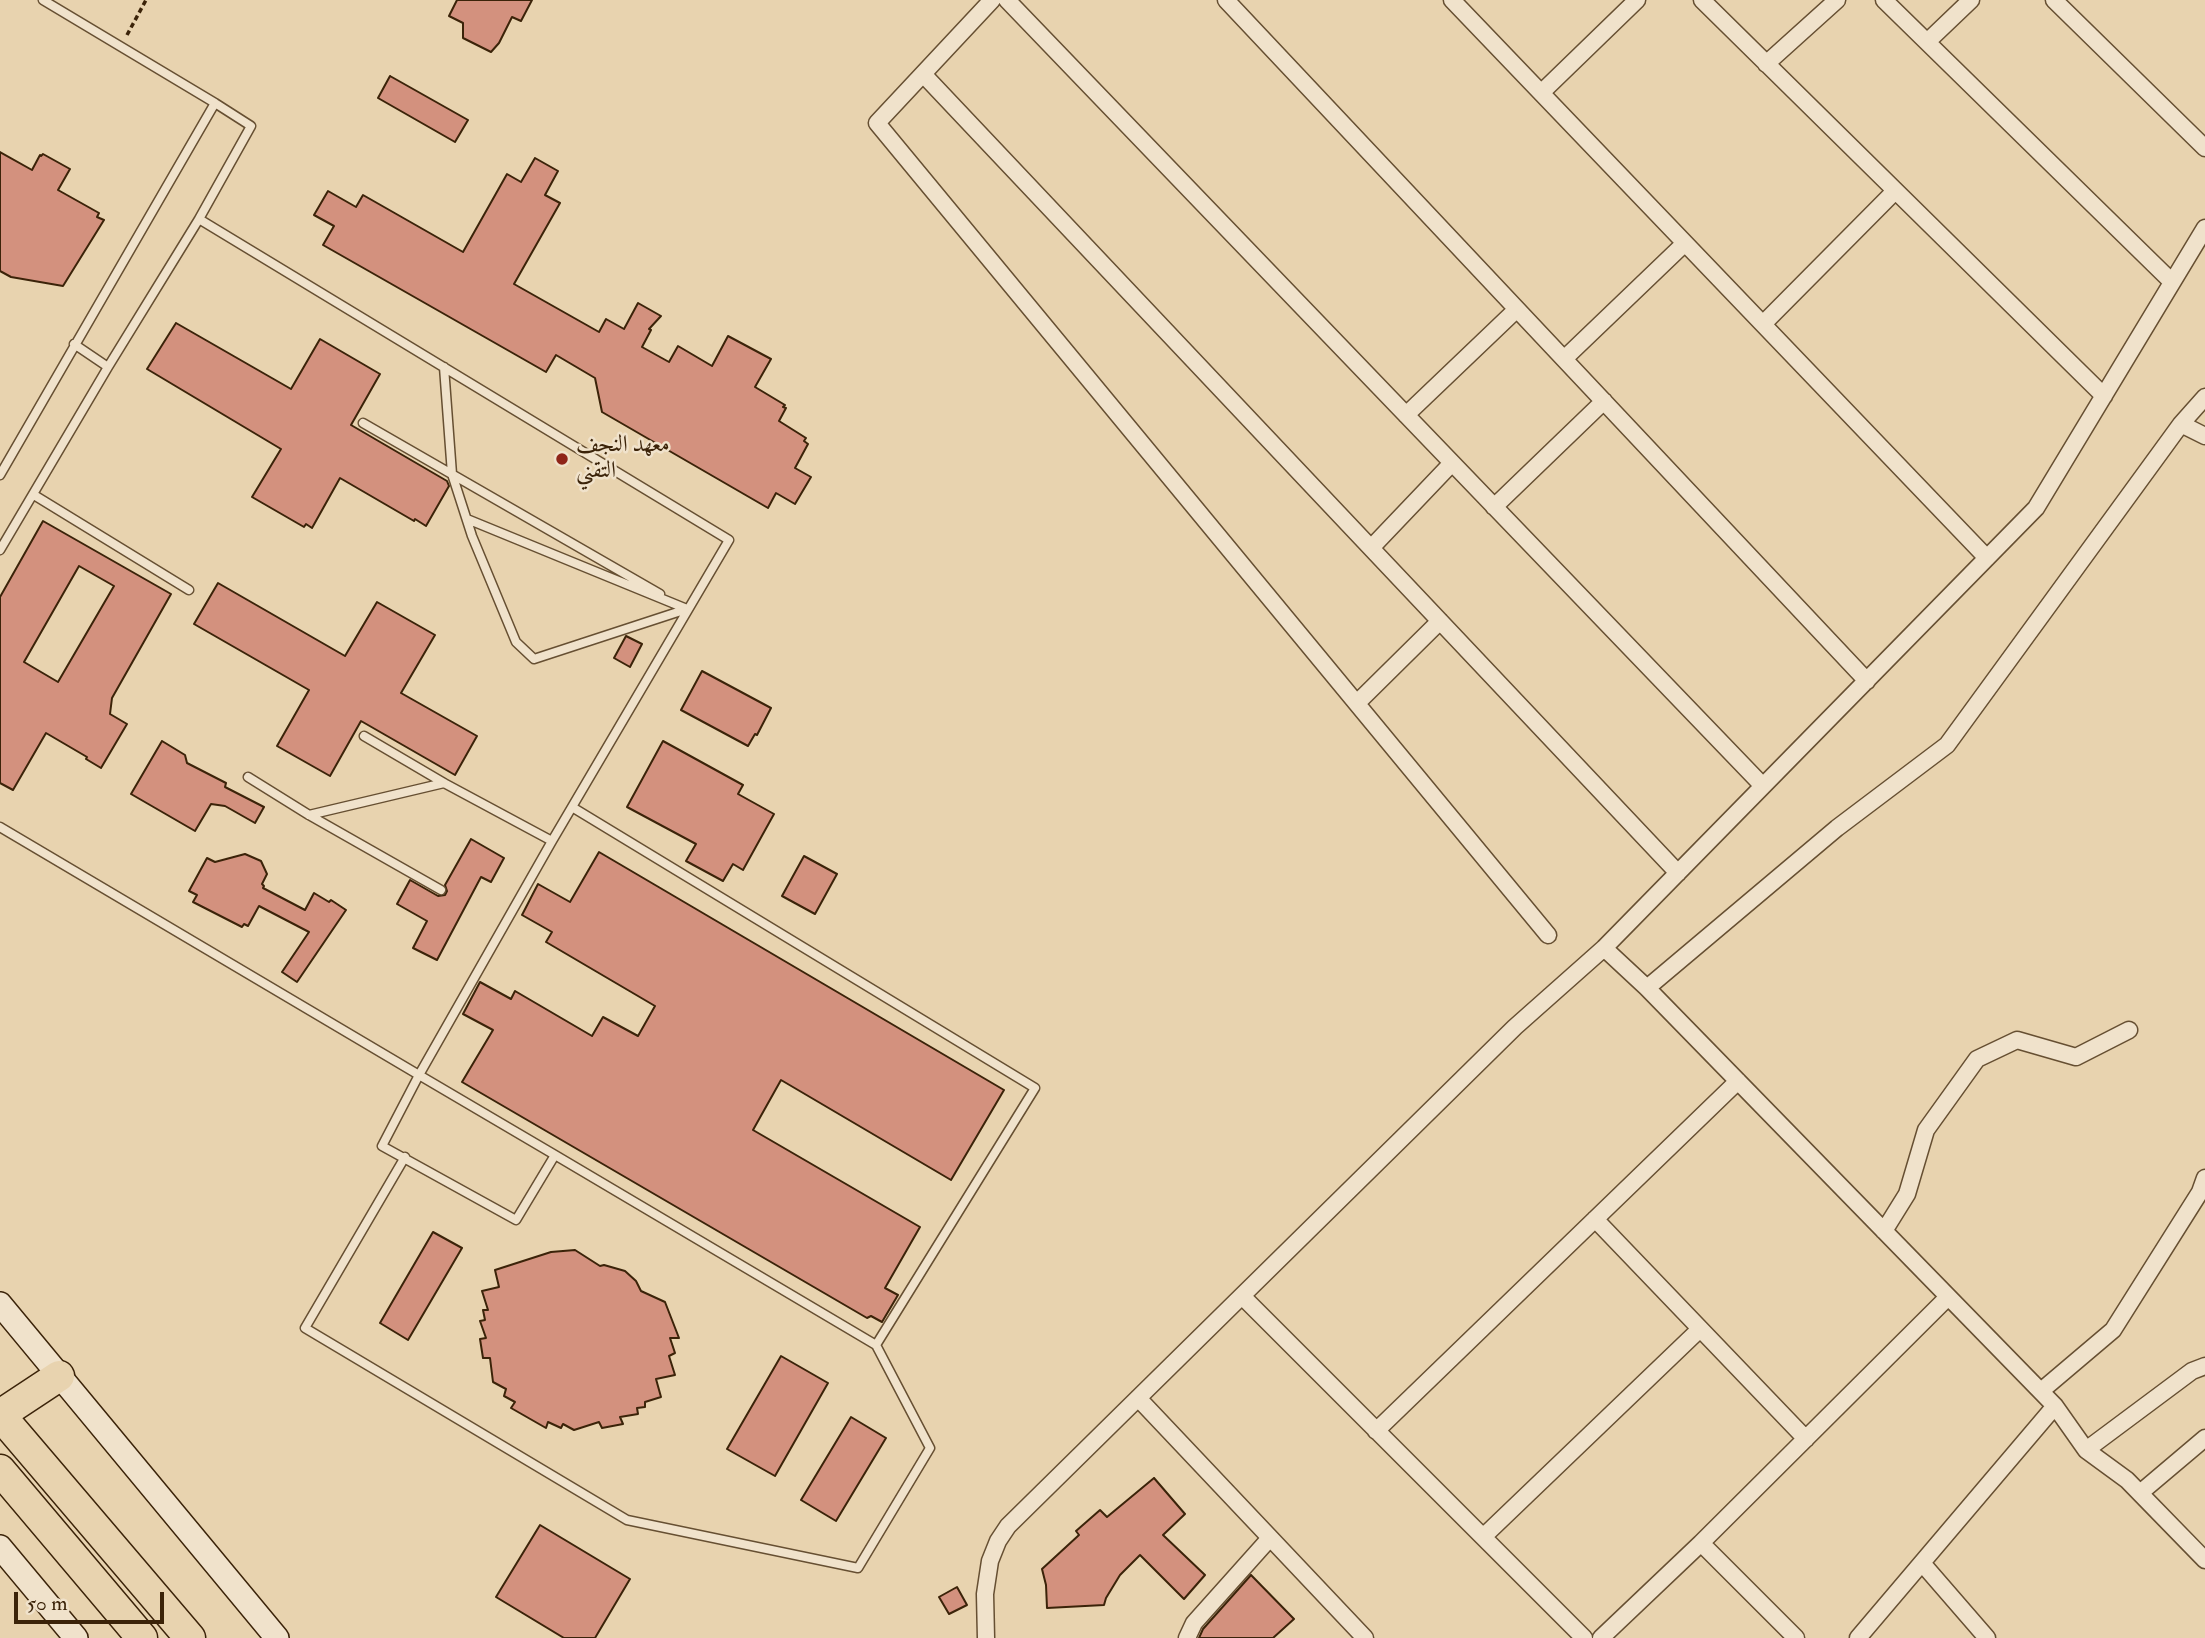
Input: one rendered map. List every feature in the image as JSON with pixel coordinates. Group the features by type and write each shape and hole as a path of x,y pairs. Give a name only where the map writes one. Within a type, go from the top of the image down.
{"highway":[{"path":"59,1376 0,1415 180,1632"},
{"path":"0,1470 142,1638"}],"main road":[{"path":"0,1304 277,1638"},
{"path":"0,1548 76,1638"}],"street":[{"path":"992,0 877,123 1548,934"},
{"path":"1007,0 1763,786"},
{"path":"1226,0 1867,681"},
{"path":"1452,0 1987,558"},
{"path":"1541,93 1637,0"},
{"path":"1702,0 2104,396"},
{"path":"1766,64 1837,0"},
{"path":"1884,0 2172,282"},
{"path":"1927,43 1971,0"},
{"path":"2054,0 2205,148"},
{"path":"923,74 1678,873"},
{"path":"1763,324 1895,191"},
{"path":"986,1638 987,1576 998,1541 1008,1526 1516,1027 1604,948 2036,509 2205,228"},
{"path":"1564,359 1685,243"},
{"path":"1406,415 1517,309"},
{"path":"1647,988 1837,828 1947,745 2181,424 2205,397"},
{"path":"1494,506 1604,401"},
{"path":"2181,424 2205,436"},
{"path":"1371,548 1452,463"},
{"path":"1357,703 1440,621"},
{"path":"1604,948 1647,988 2041,1391 2086,1450 2127,1480 2205,1560"},
{"path":"1884,1231 1908,1194 1926,1130 1977,1059 2017,1040 2076,1057 2129,1030"},
{"path":"1376,1431 1738,1081"},
{"path":"2041,1391 2113,1330 2200,1192 2205,1178"},
{"path":"1595,1219 1806,1439"},
{"path":"1242,1296 1584,1638"},
{"path":"1601,1638 1700,1544 1948,1297"},
{"path":"1483,1537 1700,1329"},
{"path":"2086,1450 2192,1371 2205,1366"},
{"path":"1138,1398 1365,1638"},
{"path":"1858,1638 2055,1406"},
{"path":"2140,1493 2205,1438"},
{"path":"1187,1638 1194,1623 1270,1538"},
{"path":"1700,1544 1796,1638"},
{"path":"1922,1563 1987,1638"}],"lane":[{"path":"0,550 199,219 251,125 43,0"},
{"path":"0,475 215,103"},
{"path":"199,219 729,540 552,841 419,1075 382,1146 516,1220 555,1155"},
{"path":"74,344 108,367"},
{"path":"444,367 452,474 516,642 534,659 687,609"},
{"path":"363,423 687,609"},
{"path":"34,495 189,590"},
{"path":"467,519 687,609"},
{"path":"364,736 552,841"},
{"path":"248,777 441,890"},
{"path":"309,815 444,783"},
{"path":"572,807 1035,1088 876,1345"},
{"path":"0,827 876,1345 930,1448 858,1568 627,1520 305,1328 405,1157"}],"path":[{"path":"121,46 146,0"}],"building":[{"path":"457,0 532,0 521,21 512,17 499,43 491,52 463,38 463,23 449,16"},
{"path":"390,76 468,120 455,142 378,98"},
{"path":"0,152 32,170 43,154 70,169 58,190 99,213 97,217 104,220 63,286 11,277 0,271"},
{"path":"535,158 558,171 545,195 560,203 514,284 599,332 606,319 624,329 638,303 661,316 649,329 651,330 642,347 669,362 678,346 712,366 728,336 771,359 755,387 785,405 779,421 806,438 804,441 808,444 795,468 811,477 795,504 776,493 768,508 602,412 595,378 556,355 546,372 323,245 334,226 314,215 328,191 356,207 363,195 463,252 507,174 521,182"},
{"path":"176,323 291,389 320,339 380,374 351,425 447,481 449,486 426,526 340,478 312,528 306,524 304,527 252,497 281,449 147,369"},
{"path":"43,521 171,594 112,698 110,714 127,724 101,768 46,733 13,790 0,783 0,597","holes":["79,566 114,586 58,682 24,662"]},
{"path":"218,583 345,656 377,602 435,635 401,693 477,736 455,775 361,721 330,776 277,746 309,690 194,624"},
{"path":"626,636 642,644 630,667 614,658"},
{"path":"702,671 771,708 748,746 681,710"},
{"path":"162,741 185,755 187,763 264,807 255,823 225,806 211,804 195,831 131,794"},
{"path":"663,741 743,785 738,794 774,814 743,870 733,864 723,881 686,861 696,844 627,807"},
{"path":"471,839 504,858 491,882 481,877 437,960 413,948 427,921 397,904 410,880 438,896 445,895 445,885"},
{"path":"599,852 1004,1090 951,1180 781,1080 753,1130 920,1227 885,1288 898,1295 882,1322 871,1316 867,1318 462,1082 493,1030 463,1014 480,982 511,999 515,991 592,1036 603,1017 638,1036 655,1006 546,942 552,932 522,915 538,884 570,902"},
{"path":"245,854 261,861 267,874 263,888 305,910 314,893 346,910 297,982 282,972 309,932 259,906 248,926 244,924 242,927 193,902 197,895 189,891 207,858 215,862"},
{"path":"804,856 837,874 815,914 782,896"},
{"path":"433,1232 462,1248 408,1340 380,1323"},
{"path":"575,1250 600,1266 625,1271 636,1281 641,1291 665,1302 679,1338 670,1338 675,1353 669,1356 675,1375 656,1379 661,1397 645,1402 645,1407 637,1408 638,1414 620,1417 623,1424 602,1428 599,1422 574,1430 563,1424 561,1428 548,1422 546,1428 511,1408 515,1402 504,1396 506,1389 493,1382 490,1358 483,1358 480,1339 486,1338 480,1321 485,1320 483,1310 488,1310 482,1291 499,1287 495,1270 551,1252"},
{"path":"781,1356 828,1383 775,1476 727,1449"},
{"path":"851,1417 886,1438 836,1521 801,1500"},
{"path":"1154,1478 1185,1514 1163,1535 1205,1575 1184,1599 1140,1555 1120,1575 1104,1605 1047,1608 1042,1569 1079,1535 1076,1531 1100,1510 1107,1517"},
{"path":"540,1525 630,1579 595,1638 564,1638 496,1597"},
{"path":"1251,1575 1294,1619 1273,1638 1199,1638 1203,1629"},
{"path":"957,1587 967,1605 949,1614 939,1597"}],"place":[{"name":"معهد النجف التقني","path":"562,459"}]}
